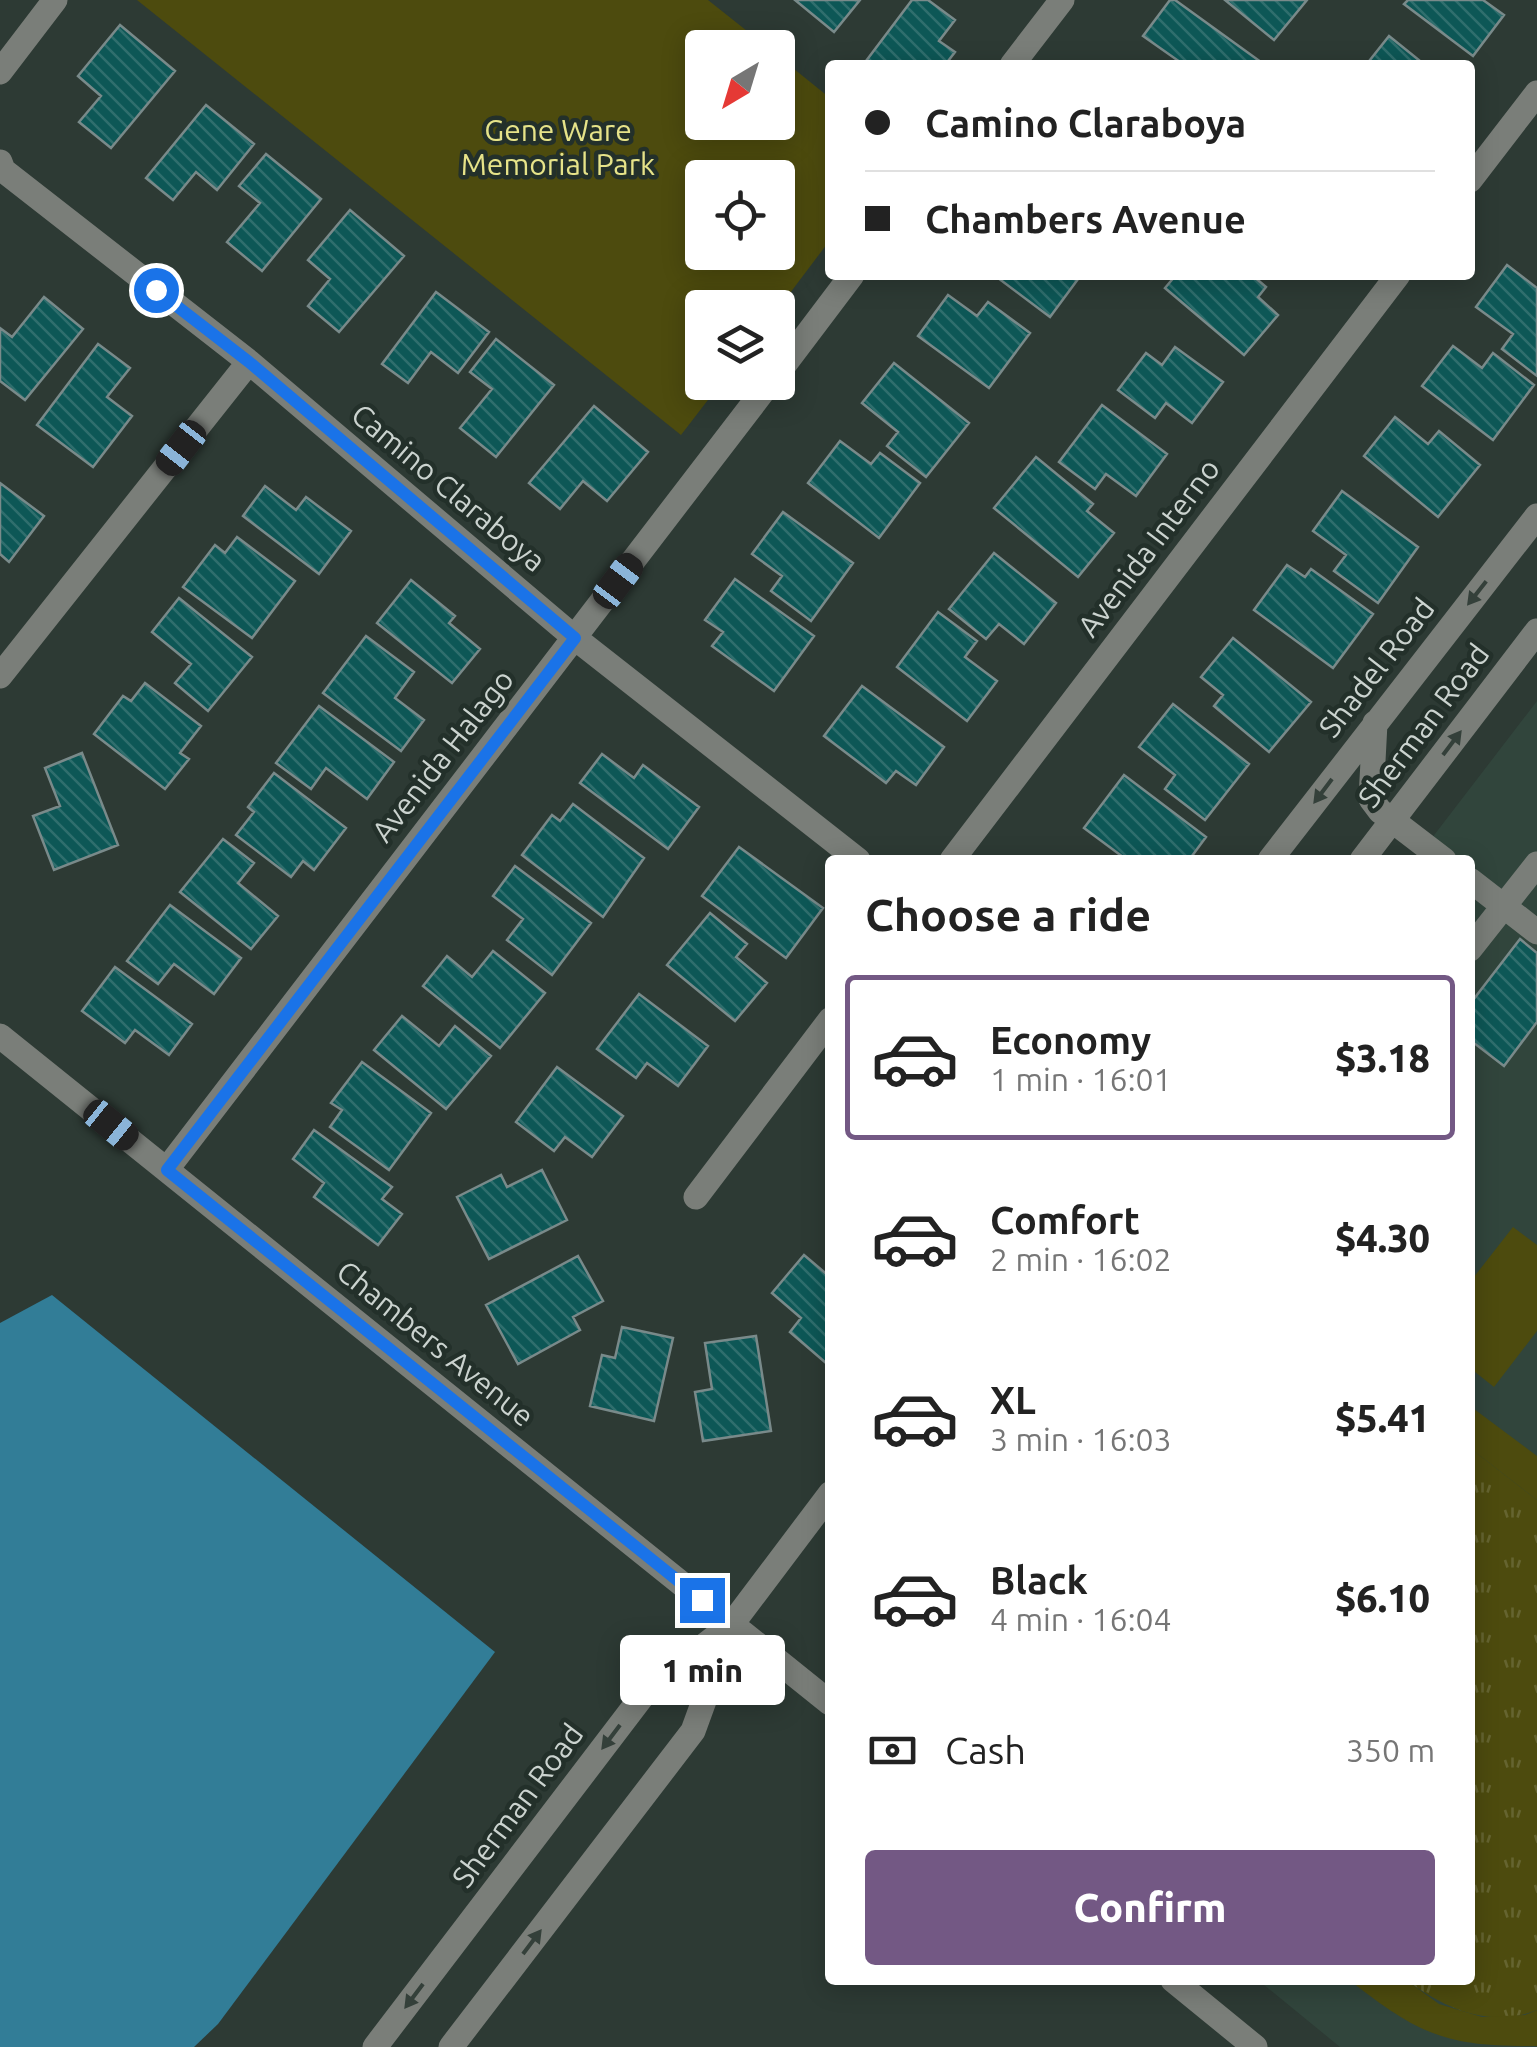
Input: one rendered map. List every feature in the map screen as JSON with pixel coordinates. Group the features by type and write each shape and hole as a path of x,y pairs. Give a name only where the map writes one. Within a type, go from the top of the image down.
{"street":[{"path":"0,72 55,0"},
{"path":"1016,60 1059,1"},
{"path":"1475,173 1537,92"},
{"name":"Camino Claraboya","path":"0,162 3,170 249,362 575,638 852,855"},
{"path":"795,350 848,280"},
{"name":"Avenida Interno","path":"956,855 1394,280"},
{"path":"0,676 249,362"},
{"name":"Avenida Halago","path":"167,1170 756,400"},
{"name":"Shadel Road","path":"1274,855 1537,516"},
{"name":"Sherman Road","path":"1366,855 1537,631"},
{"path":"1375,723 1370,800 1438,855"},
{"path":"1475,943 1537,864"},
{"path":"1475,884 1537,932"},
{"path":"696,1197 825,1027"},
{"name":"Chambers Avenue","path":"0,1036 825,1698"},
{"name":"Sherman Road","path":"376,2047 646,1690 732,1624 825,1501"},
{"name":"Sherman Road","path":"451,2047 694,1730 732,1624"},
{"path":"1179,1985 1256,2047"}],"shaded area":[{"path":"1537,701 1537,2047 1340,2047 1264,1985 1475,1985 1475,855 1419,855"}],"green space":[{"name":"Gene Ware Memorial Park","path":"137,0 708,0 746,30 685,30 685,140 795,140 795,70 825,94 825,247 792,290 685,290 685,400 708,400 681,435"},
{"path":"1513,1227 1537,1245 1537,1331 1494,1387 1475,1372 1475,1276"},
{"path":"1475,1410 1537,1456 1537,1500 1475,1452"},
{"path":"1475,1452 1537,1500 1537,2010 1484,2016 1436,1999 1414,1985 1475,1985"},
{"path":"1356,1985 1413,1985 1439,2004 1482,2017 1525,2015 1537,2010 1537,2046 1455,2040 1434,2034"}],"water":[{"path":"52,1295 495,1652 218,2024 194,2047 0,2047 0,1323"}],"building":[{"path":"795,0 860,0 834,32"},
{"path":"912,0 928,0 955,20 939,41 955,52 949,60 867,60"},
{"path":"1170,0 1175,0 1258,60 1177,60 1143,36"},
{"path":"1225,0 1307,0 1274,40"},
{"path":"1408,0 1483,0 1504,15 1473,56 1404,4"},
{"path":"120,25 175,71 111,148 79,122 101,96 78,76"},
{"path":"1389,36 1419,60 1370,60"},
{"path":"206,105 254,144 217,190 196,172 173,200 146,178"},
{"path":"266,154 321,199 262,271 227,242 260,203 239,186"},
{"path":"350,210 404,256 339,332 308,306 330,279 308,260"},
{"path":"1507,265 1537,288 1537,376 1502,349 1513,334 1476,307"},
{"path":"1001,280 1077,280 1050,317"},
{"path":"1172,280 1258,280 1266,287 1258,297 1278,315 1244,355 1165,288"},
{"path":"436,292 489,332 458,373 431,352 408,383 382,364"},
{"path":"948,295 977,316 988,302 1030,333 989,388 918,336"},
{"path":"44,297 83,329 25,400 0,381 0,328 12,337"},
{"path":"496,339 554,385 496,457 460,428 492,389 470,372"},
{"path":"98,344 130,368 107,397 132,416 93,467 37,425"},
{"path":"1453,346 1482,368 1493,353 1534,385 1493,440 1422,386"},
{"path":"1175,347 1223,382 1192,423 1166,403 1155,418 1118,390 1146,353 1162,365"},
{"path":"894,363 969,423 926,477 887,446 898,432 862,403"},
{"path":"1102,405 1167,454 1136,496 1106,474 1095,489 1059,462"},
{"path":"594,406 648,452 607,501 583,481 560,509 529,483"},
{"path":"1395,417 1428,444 1439,431 1480,465 1438,517 1364,456"},
{"path":"840,441 871,464 880,453 920,483 879,538 808,483"},
{"path":"1036,457 1093,504 1087,511 1114,533 1078,577 994,508"},
{"path":"0,483 44,516 9,562 0,554"},
{"path":"265,486 296,510 306,497 351,531 319,574 243,516"},
{"path":"1342,491 1418,547 1378,603 1334,571 1346,555 1313,531"},
{"path":"783,512 853,563 811,621 771,591 782,576 752,554"},
{"path":"237,537 295,581 252,638 183,587 215,545 225,553"},
{"path":"994,553 1056,603 1024,644 999,624 986,639 949,609"},
{"path":"1287,565 1305,577 1311,569 1373,614 1333,668 1254,610"},
{"path":"735,579 814,636 774,691 712,646 723,632 705,620"},
{"path":"411,580 455,616 449,623 480,649 452,683 377,623"},
{"path":"179,598 252,657 208,711 175,683 191,664 152,632"},
{"path":"938,612 977,641 965,657 997,681 967,721 897,667"},
{"path":"366,636 414,672 395,698 424,720 401,751 323,693"},
{"path":"1233,638 1311,702 1269,752 1214,706 1223,695 1201,677"},
{"path":"145,683 201,726 180,753 189,759 165,789 94,734 123,696 131,701"},
{"path":"862,686 944,747 916,785 896,771 886,783 824,736"},
{"path":"1173,704 1249,764 1205,820 1165,789 1175,775 1139,747"},
{"path":"319,706 394,762 367,799 326,768 311,789 276,763"},
{"path":"82,753 118,845 54,870 33,816 60,806 45,768"},
{"path":"602,754 634,778 643,765 699,807 668,849 580,783"},
{"path":"274,773 346,828 314,870 303,861 291,877 236,835 254,812 248,807"},
{"path":"1124,775 1206,837 1193,855 1120,855 1084,828"},
{"path":"573,804 644,858 603,917 522,855 552,815 560,821"},
{"path":"223,839 254,863 238,883 278,916 251,949 180,892"},
{"path":"739,847 823,908 786,958 702,896"},
{"path":"515,866 591,923 552,975 507,940 523,919 493,896"},
{"path":"170,905 241,958 214,994 174,964 158,984 127,961"},
{"path":"710,913 747,944 736,957 767,983 735,1021 667,965"},
{"path":"1520,939 1537,953 1537,1022 1504,1066 1475,1044 1475,998"},
{"path":"493,951 545,993 500,1048 423,986 447,956 472,977"},
{"path":"115,967 192,1024 169,1055 135,1030 125,1043 82,1011"},
{"path":"639,994 708,1046 678,1086 647,1063 636,1078 597,1049"},
{"path":"402,1016 439,1046 455,1026 491,1056 446,1109 374,1050"},
{"path":"362,1062 431,1113 389,1170 330,1127 342,1110 331,1103"},
{"path":"557,1067 623,1116 592,1157 565,1137 554,1151 516,1122"},
{"path":"314,1130 392,1187 382,1199 402,1214 378,1245 314,1197 324,1183 293,1159"},
{"path":"542,1170 567,1220 489,1259 457,1197 501,1175 507,1187"},
{"path":"804,1255 825,1273 825,1362 790,1332 801,1318 772,1293"},
{"path":"578,1256 603,1301 573,1317 580,1330 518,1364 486,1305"},
{"path":"622,1327 673,1338 654,1421 590,1406 602,1355 615,1358"},
{"path":"756,1336 771,1431 703,1441 695,1392 712,1389 705,1343"}],"route":[{"path":"156,290 249,362 575,638 167,1170 702,1600"}]}
